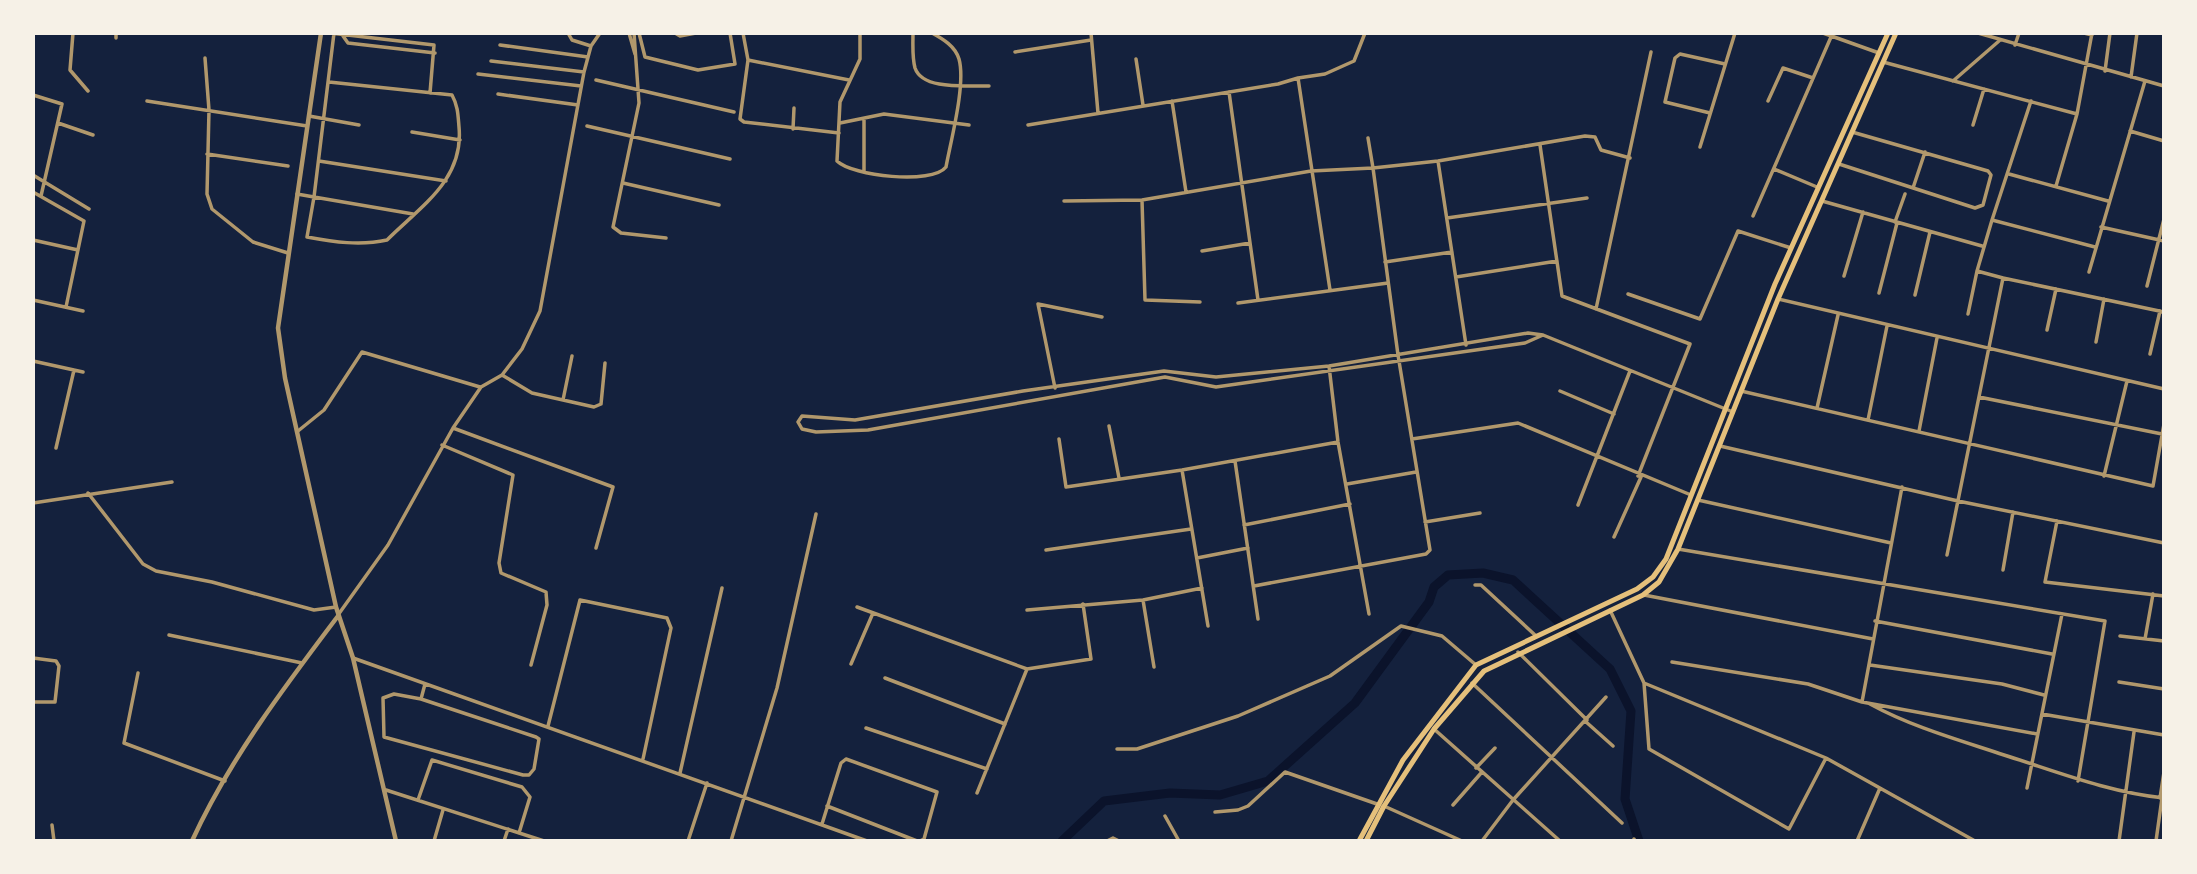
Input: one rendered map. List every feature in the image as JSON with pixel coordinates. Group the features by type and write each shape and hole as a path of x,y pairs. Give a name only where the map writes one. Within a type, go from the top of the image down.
{"main road":[{"path":"1380,805 1434,729 1484,670 1643,595 1659,582 1678,549 1775,284 1888,33"},
{"path":"1364,840 1403,760 1476,664 1637,589 1653,577 1666,559 1720,446 1730,411 1896,33"},
{"path":"1592,609 1597,617"},
{"path":"1538,634 1545,640"}],"street":[{"path":"73,33 70,70 88,91"},
{"path":"321,33 278,328 336,607 354,658 397,841"},
{"path":"568,33 572,40 591,47"},
{"path":"192,841 225,781 302,663 388,545 453,428 481,387 502,375 522,349 540,311 584,72 591,47 600,33"},
{"path":"634,33 645,57 698,70 735,64 730,33"},
{"path":"634,33 640,90 614,230 666,238"},
{"path":"675,33 680,36 696,33"},
{"path":"743,33 748,60 740,119 744,122 793,129 839,133"},
{"path":"860,33 860,59 840,102 837,161 842,166 864,171 916,178 942,172 946,167 959,84 959,59 945,39 932,33"},
{"path":"913,33 914,64 918,75 932,83 989,86"},
{"path":"1091,33 1098,113"},
{"path":"1028,125 1325,74 1354,61 1365,33"},
{"path":"1700,147 1735,33"},
{"path":"1823,33 1880,53"},
{"path":"1978,33 2164,86"},
{"path":"2015,45 2019,33"},
{"path":"2056,186 2077,114 2087,66 2092,34 2084,33"},
{"path":"2105,71 2110,33"},
{"path":"2131,77 2137,33"},
{"path":"329,82 430,93 452,95 457,105 460,140 454,171 446,181 387,240 343,243 307,237 319,161 333,34 432,44 435,53 430,93"},
{"path":"343,36 348,43 435,53"},
{"path":"1754,216 1831,37"},
{"path":"1015,52 1091,40"},
{"path":"1953,81 2000,41"},
{"path":"500,45 588,57"},
{"path":"1596,309 1651,51"},
{"path":"1710,113 1665,102 1675,58 1680,54 1725,65"},
{"path":"205,58 209,110 207,194 212,209 253,242 288,253"},
{"path":"1136,59 1144,106"},
{"path":"748,60 849,80"},
{"path":"491,61 584,72"},
{"path":"1882,62 2077,114"},
{"path":"1768,101 1783,68 1813,78"},
{"path":"478,74 581,86"},
{"path":"1298,78 1330,290"},
{"path":"596,80 734,112"},
{"path":"2089,272 2146,81"},
{"path":"1973,125 1984,89"},
{"path":"1229,92 1258,300"},
{"path":"498,94 578,105"},
{"path":"33,95 62,104 41,197"},
{"path":"1968,314 1982,246 2031,100"},
{"path":"147,101 307,126"},
{"path":"1172,101 1186,192"},
{"path":"793,129 794,108"},
{"path":"840,123 884,114 969,125"},
{"path":"308,116 359,125"},
{"path":"864,120 864,171"},
{"path":"58,123 93,135"},
{"path":"587,126 730,159"},
{"path":"2130,131 2164,141"},
{"path":"412,132 460,140"},
{"path":"1837,163 1975,208 1983,205 1990,172 1852,132"},
{"path":"1064,201 1142,200 1311,171 1438,161 1595,136 1601,150 1630,158"},
{"path":"1254,586 1429,552 1399,363 1368,138"},
{"path":"1540,145 1562,296 1690,344 1614,537"},
{"path":"1913,188 1925,152"},
{"path":"207,154 288,166"},
{"path":"319,161 446,181"},
{"path":"1438,161 1466,345"},
{"path":"1774,169 1817,187"},
{"path":"2008,174 2108,201"},
{"path":"33,175 89,209"},
{"path":"623,183 719,205"},
{"path":"33,192 84,222 66,307"},
{"path":"297,194 413,214"},
{"path":"1879,293 1905,194"},
{"path":"1447,218 1587,198"},
{"path":"1142,200 1145,300 1200,302"},
{"path":"1822,201 1982,246"},
{"path":"1844,276 1863,212"},
{"path":"2147,286 2164,219"},
{"path":"1992,220 2095,247"},
{"path":"2101,228 2164,242"},
{"path":"1628,294 1700,319 1738,231 1793,249"},
{"path":"1915,295 1930,232"},
{"path":"33,240 78,250"},
{"path":"1202,251 1250,243"},
{"path":"1385,262 1452,252"},
{"path":"1456,277 1557,261"},
{"path":"1977,271 2162,311 2150,354"},
{"path":"1947,555 2003,278"},
{"path":"1238,303 1388,283"},
{"path":"2047,330 2056,289"},
{"path":"1778,299 2164,389"},
{"path":"2096,342 2104,299"},
{"path":"33,300 83,311"},
{"path":"1055,388 1038,304 1102,317"},
{"path":"1817,408 1838,315"},
{"path":"1868,420 1887,326"},
{"path":"1543,335 1525,343 1330,373 1211,386 1165,377 868,430 816,432 802,429 798,422 802,416 855,420 1164,370 1214,376 1329,366 1466,345 1521,333 1543,335 1730,411"},
{"path":"1919,431 1937,338"},
{"path":"298,431 324,410 362,352 481,387"},
{"path":"563,400 572,356"},
{"path":"33,361 83,372"},
{"path":"502,375 524,389 594,407 600,404 605,363"},
{"path":"1329,366 1338,442 1369,614"},
{"path":"56,448 74,370"},
{"path":"1578,505 1630,371"},
{"path":"1211,386 1214,376"},
{"path":"2104,476 2127,381"},
{"path":"1560,391 1614,414"},
{"path":"1741,391 2153,486 2164,424"},
{"path":"1979,397 2163,434"},
{"path":"1412,439 1518,423 1696,498 1892,544"},
{"path":"1109,426 1119,478"},
{"path":"453,428 613,487 597,548"},
{"path":"1059,439 1066,487 1182,470 1338,442"},
{"path":"442,445 513,475 499,563 501,573 546,592 547,605 531,665"},
{"path":"1720,446 1958,501 2164,543"},
{"path":"1235,461 1258,619"},
{"path":"1182,470 1208,626"},
{"path":"1347,484 1416,472"},
{"path":"33,503 172,482"},
{"path":"1862,702 1902,487"},
{"path":"88,494 143,564 156,571 212,582 314,610 336,607"},
{"path":"1244,525 1350,504"},
{"path":"2003,570 2013,512"},
{"path":"1425,522 1480,513"},
{"path":"731,841 747,797 777,688 816,514"},
{"path":"2057,521 2045,582 2164,596"},
{"path":"1046,551 1191,529"},
{"path":"1197,558 1248,548"},
{"path":"1678,549 2105,621 2078,781"},
{"path":"1475,585 1481,586 1538,634"},
{"path":"680,774 722,588"},
{"path":"1027,610 1143,600 1202,588"},
{"path":"2145,639 2153,594"},
{"path":"1643,595 1873,639"},
{"path":"548,726 580,600 667,618 671,628 643,760"},
{"path":"1143,600 1154,667"},
{"path":"857,607 1027,669 1091,659 1083,604"},
{"path":"1610,610 1644,683 1649,749 1789,829 1826,758"},
{"path":"851,664 873,612"},
{"path":"2027,788 2034,764 2044,695 2062,614"},
{"path":"1875,621 2052,654"},
{"path":"1117,749 1137,749 1238,716 1330,676 1401,626 1442,636 1476,664"},
{"path":"169,635 302,663"},
{"path":"2120,636 2164,642"},
{"path":"1518,652 1613,746"},
{"path":"33,658 56,661 59,666 55,702 33,702"},
{"path":"354,658 867,841"},
{"path":"1672,662 1808,684 1870,704 2037,734"},
{"path":"1870,665 2002,684 2044,695"},
{"path":"977,793 1027,669"},
{"path":"138,673 124,743 225,781"},
{"path":"885,678 1005,724"},
{"path":"2119,682 2164,689"},
{"path":"421,699 425,683"},
{"path":"1472,683 1622,823"},
{"path":"1644,683 1826,758 1975,841"},
{"path":"394,694 421,699 513,727 538,739 534,769 529,775 384,737 383,698 394,694"},
{"path":"1482,841 1513,800 1553,759 1606,697"},
{"path":"1870,704 1899,720 2078,781 2126,794 2162,798"},
{"path":"2042,714 2164,735"},
{"path":"513,727 517,715"},
{"path":"866,728 987,769"},
{"path":"1434,729 1560,841"},
{"path":"2119,841 2134,731"},
{"path":"1476,768 1495,748"},
{"path":"822,824 827,806 841,763 846,759 934,789 939,796 924,839 919,841 827,806"},
{"path":"418,800 432,760 522,787 530,797 519,833"},
{"path":"1215,812 1238,810 1248,806 1284,772 1380,805 1462,841"},
{"path":"1453,805 1482,772"},
{"path":"2156,841 2164,772"},
{"path":"688,841 708,783"},
{"path":"1857,841 1880,788"},
{"path":"386,790 544,841"},
{"path":"434,841 443,810"},
{"path":"1165,816 1179,841"},
{"path":"52,825 54,841"},
{"path":"504,841 508,829"},
{"path":"1107,841 1113,838 1119,841"}],"waterway":[{"path":"1062,841 1104,801 1170,793 1220,795 1268,781 1355,703 1429,602 1434,587 1448,575 1483,573 1513,580 1610,669 1631,711 1625,799 1639,841"}]}
